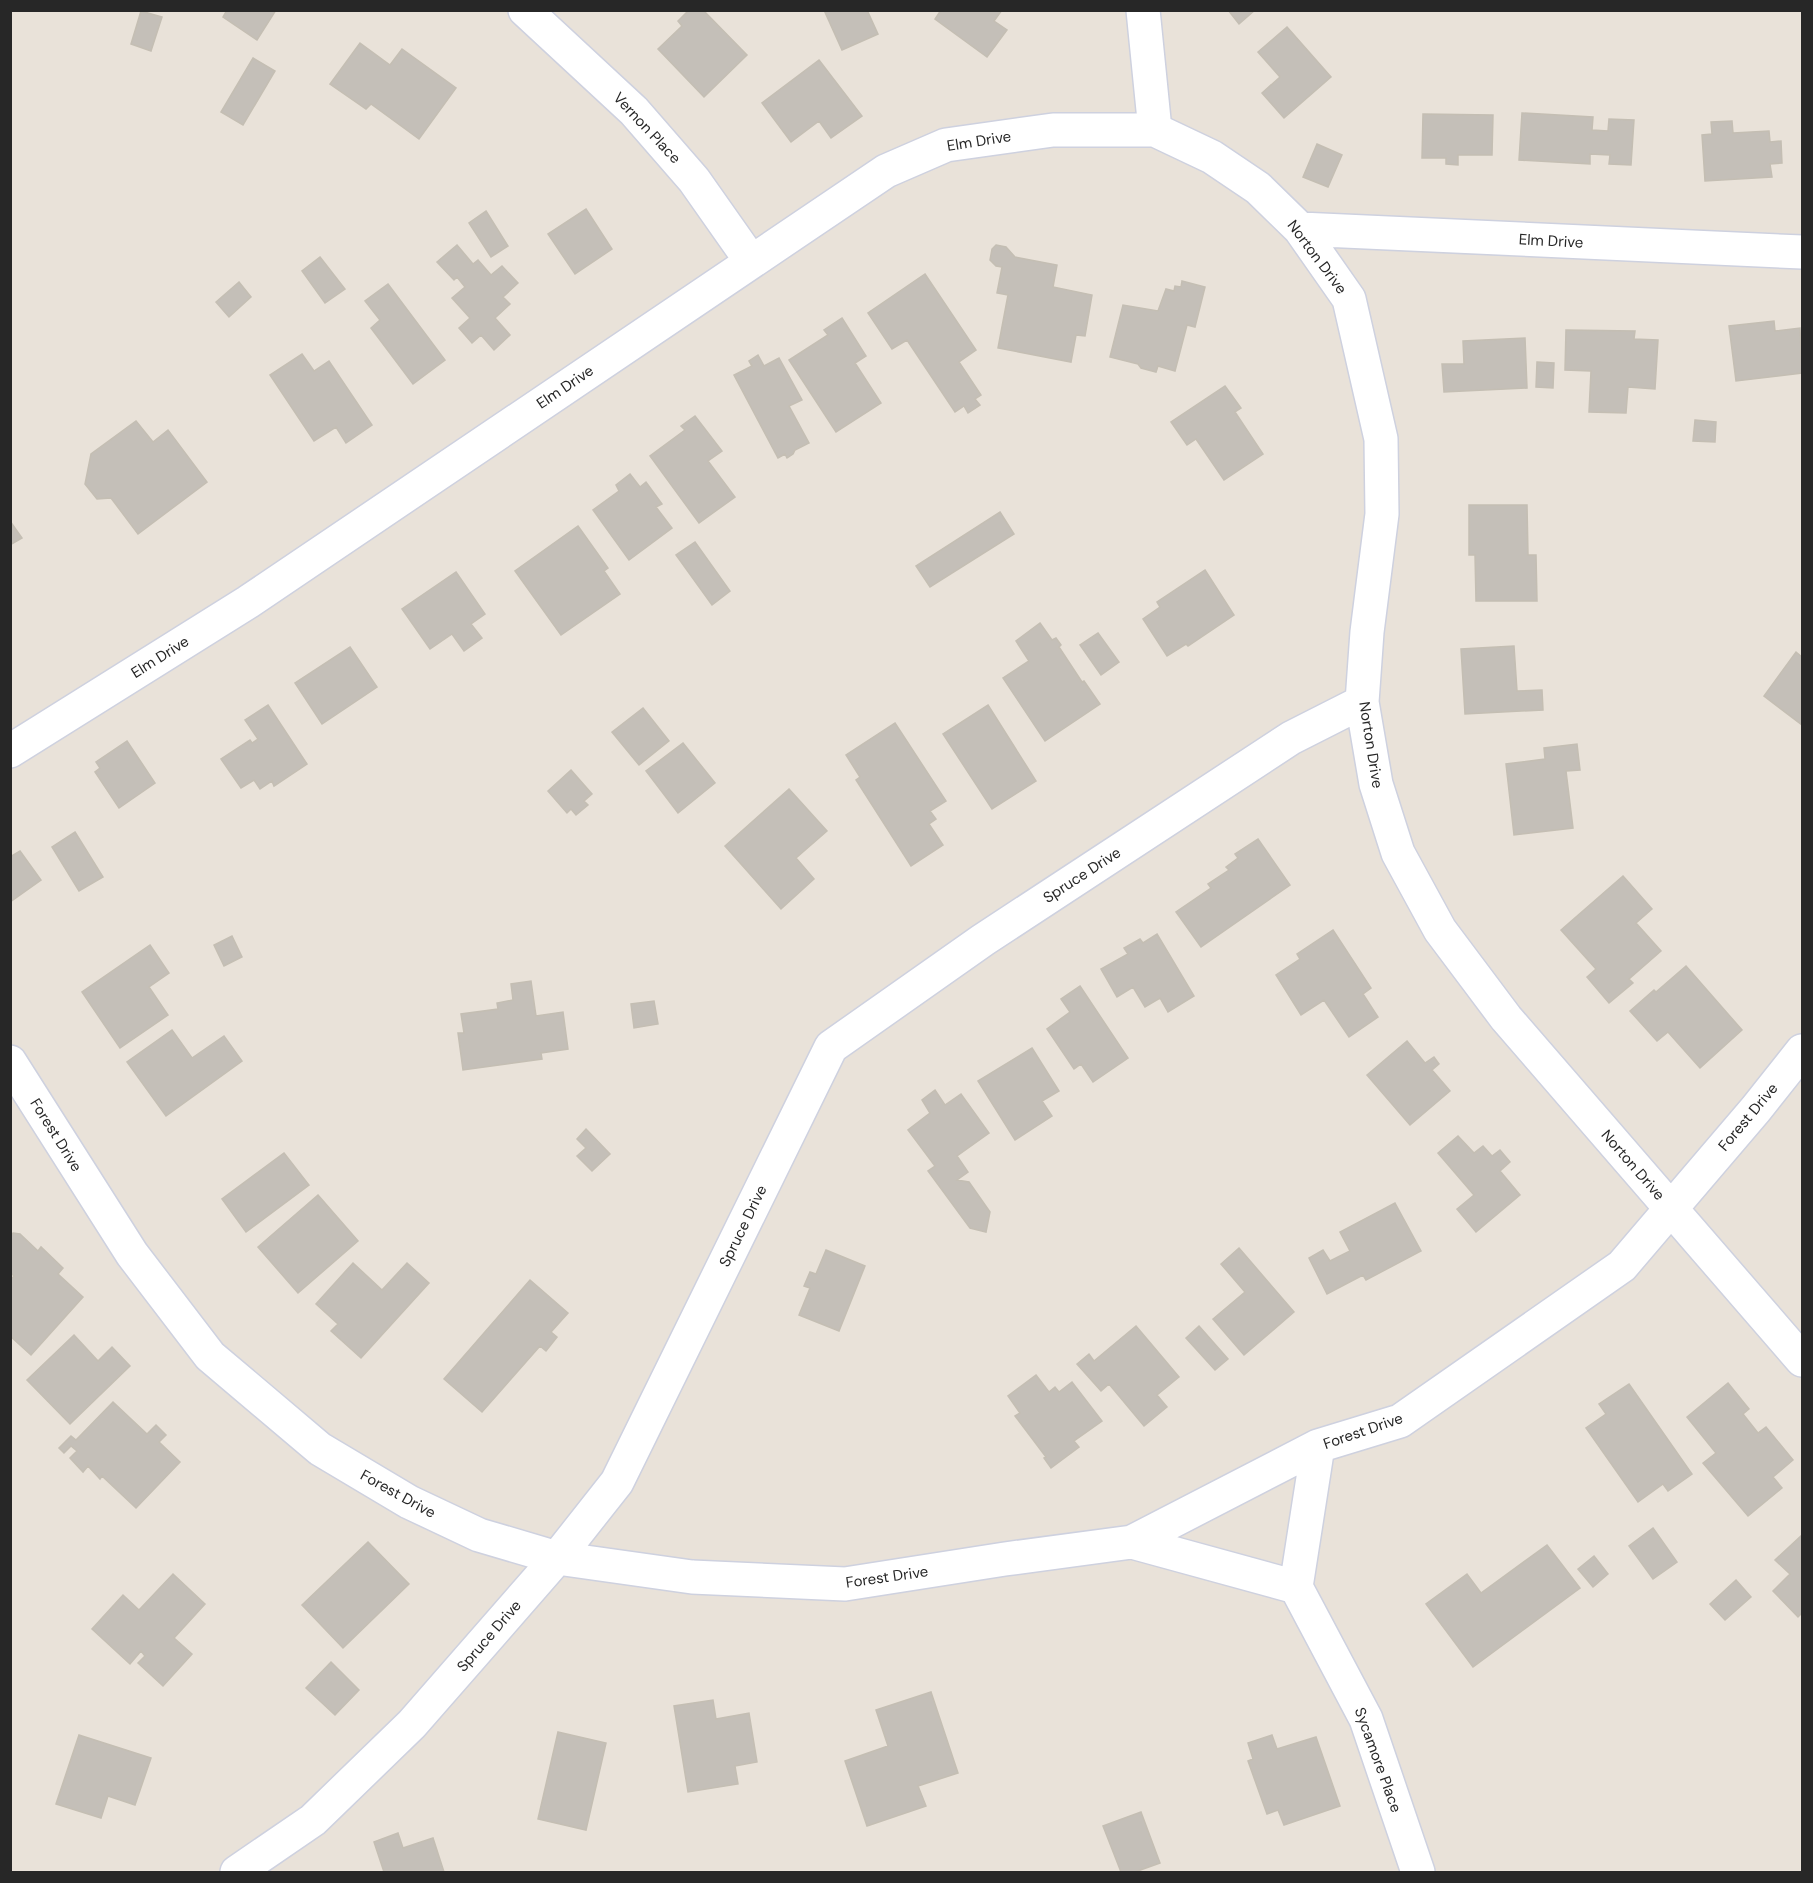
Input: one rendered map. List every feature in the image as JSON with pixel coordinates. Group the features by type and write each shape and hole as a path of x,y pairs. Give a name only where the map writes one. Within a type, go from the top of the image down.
{"street":[{"name":"Vernon Place","path":"525,10 634,111 694,180 751,261"},
{"path":"1143,10 1155,130"},
{"name":"Elm Drive","path":"10,751 248,602 886,171 946,145 1053,130 1155,130"},
{"name":"Norton Drive","path":"1155,130 1212,157 1258,188 1300,229 1349,299 1381,440 1382,514 1367,632 1362,702 1376,784 1398,853 1440,930 1506,1018 1803,1360"},
{"name":"Elm Drive","path":"1300,229 1803,252"},
{"name":"Spruce Drive","path":"237,1872 313,1820 412,1724 557,1558 617,1482 831,1047 982,940 1291,738 1362,702"},
{"name":"Forest Drive","path":"10,1062 132,1254 210,1356 320,1449 409,1502 479,1534 557,1558 692,1576 844,1584 1005,1558 1132,1542 1318,1446 1400,1421 1622,1266 1803,1051"},
{"path":"1132,1542 1296,1587 1318,1446"},
{"name":"Sycamore Place","path":"1296,1587 1366,1719 1418,1872"}],"building":[{"path":"227,10 276,10 257,40 223,17"},
{"path":"689,10 703,10 747,55 704,97 658,49 682,26 678,21"},
{"path":"824,10 867,10 878,34 842,50"},
{"path":"941,10 1002,10 994,21 1007,30 987,57 935,19"},
{"path":"1228,10 1255,10 1239,24"},
{"path":"141,11 162,17 151,51 131,44"},
{"path":"1287,27 1331,77 1284,118 1262,93 1280,77 1258,52"},
{"path":"360,43 390,65 402,49 456,88 419,139 371,104 366,109 330,84"},
{"path":"253,58 275,71 243,125 221,112"},
{"path":"819,60 862,116 831,138 819,121 791,142 762,103"},
{"path":"1522,113 1593,117 1592,130 1608,131 1609,119 1634,120 1631,165 1609,164 1610,155 1590,154 1590,164 1519,160"},
{"path":"1423,114 1493,115 1492,155 1458,155 1458,165 1446,164 1446,158 1422,158"},
{"path":"1732,121 1733,133 1769,131 1770,142 1781,141 1782,163 1770,164 1772,177 1705,181 1702,135 1712,134 1711,122"},
{"path":"1317,144 1342,155 1328,187 1303,177"},
{"path":"586,209 612,249 575,274 548,234"},
{"path":"486,211 508,246 491,257 469,223"},
{"path":"457,245 473,264 478,260 491,275 502,266 518,283 503,297 510,304 495,318 510,335 494,350 481,335 472,343 459,328 470,318 452,298 465,287 457,277 454,280 437,262"},
{"path":"996,245 1006,247 1015,257 1057,265 1053,287 1092,295 1085,336 1076,335 1071,362 998,348 1008,295 997,293 1002,267 996,266 990,260 992,249"},
{"path":"320,257 345,289 325,303 302,271"},
{"path":"925,274 976,350 959,362 981,395 975,399 980,405 968,413 964,406 955,412 907,340 892,349 868,313"},
{"path":"1182,281 1205,287 1195,327 1187,325 1175,371 1158,366 1156,372 1141,368 1138,364 1110,357 1123,305 1158,311 1166,289 1174,291 1175,286 1181,287"},
{"path":"239,282 251,297 229,317 216,302"},
{"path":"388,284 445,360 413,384 371,328 380,320 365,301"},
{"path":"842,318 866,356 855,363 881,403 836,432 789,360 828,335 824,330"},
{"path":"1774,321 1775,331 1800,328 1802,373 1736,381 1729,326"},
{"path":"1566,330 1635,331 1634,339 1658,340 1655,389 1628,387 1626,413 1589,412 1591,371 1565,370"},
{"path":"1525,338 1527,388 1444,392 1442,364 1464,364 1463,341"},
{"path":"302,354 314,371 329,361 372,425 346,443 336,427 314,441 270,375"},
{"path":"758,355 764,366 779,358 802,400 789,406 809,443 795,450 787,458 785,454 778,458 734,375 752,366 749,361"},
{"path":"1537,362 1554,363 1553,388 1536,387"},
{"path":"1225,386 1241,408 1235,412 1263,454 1224,480 1196,439 1187,445 1171,422"},
{"path":"695,416 722,451 708,461 735,497 699,523 650,456 685,430 681,426"},
{"path":"1695,420 1716,422 1715,442 1693,441"},
{"path":"136,421 153,442 168,430 207,482 138,534 111,498 97,499 85,484 91,454"},
{"path":"630,474 640,487 646,482 662,504 656,507 672,528 629,560 593,510 619,491 616,485"},
{"path":"1469,505 1527,505 1528,555 1536,555 1537,601 1476,601 1475,555 1469,555"},
{"path":"1000,512 1014,534 930,587 916,566"},
{"path":"10,521 22,538 10,545"},
{"path":"578,526 608,568 604,571 620,594 561,635 515,571"},
{"path":"695,542 730,591 712,605 676,555"},
{"path":"1205,570 1234,615 1188,646 1186,644 1167,656 1143,619 1160,607 1157,602"},
{"path":"456,572 485,614 471,624 482,638 464,651 452,634 430,649 402,609"},
{"path":"1040,623 1052,640 1056,638 1061,645 1059,647 1082,682 1084,681 1100,704 1045,741 1003,678 1029,661 1016,641"},
{"path":"1098,633 1119,662 1101,675 1080,645"},
{"path":"1514,646 1517,691 1542,690 1543,710 1465,714 1461,649"},
{"path":"350,647 377,687 322,724 295,683"},
{"path":"1796,652 1802,657 1802,725 1764,696"},
{"path":"268,705 307,764 274,786 272,781 260,789 254,780 241,788 221,759 250,740 252,743 258,739 245,720"},
{"path":"988,705 1036,781 992,809 943,734"},
{"path":"643,708 669,741 639,765 612,732"},
{"path":"895,723 946,801 930,811 936,819 929,824 943,845 911,866 856,780 860,777 846,755"},
{"path":"127,741 155,783 119,808 95,772 100,768 96,762"},
{"path":"683,743 715,783 678,813 646,771"},
{"path":"1577,744 1580,770 1566,771 1573,828 1514,835 1506,764 1545,759 1544,748"},
{"path":"571,770 592,794 584,801 588,805 576,815 571,809 567,813 548,791"},
{"path":"789,789 827,831 796,858 814,879 781,909 725,846"},
{"path":"75,832 103,877 79,891 52,847"},
{"path":"1258,839 1290,885 1201,947 1176,912 1211,888 1208,884 1229,870 1226,867 1238,858 1235,854"},
{"path":"20,851 41,880 10,902 10,857"},
{"path":"1623,876 1652,909 1636,923 1661,951 1629,979 1633,983 1609,1003 1587,977 1596,969 1561,930"},
{"path":"1333,930 1371,988 1363,994 1378,1017 1349,1037 1324,1000 1301,1015 1276,975 1300,959 1297,954"},
{"path":"1157,934 1194,996 1168,1012 1160,998 1145,1007 1133,987 1117,997 1101,969 1128,954 1124,948 1140,939 1143,943"},
{"path":"232,936 242,957 224,966 214,945"},
{"path":"150,945 169,973 149,987 168,1015 120,1048 82,992"},
{"path":"1686,966 1742,1030 1700,1068 1668,1032 1657,1041 1630,1011"},
{"path":"531,981 536,1016 563,1012 568,1049 541,1053 542,1059 463,1070 458,1033 464,1033 461,1014 498,1009 497,1003 513,1000 511,984"},
{"path":"1080,986 1128,1058 1093,1082 1081,1064 1074,1069 1047,1029 1070,1012 1061,999"},
{"path":"654,1001 658,1024 634,1028 631,1004"},
{"path":"172,1030 192,1058 224,1036 242,1061 166,1116 127,1062"},
{"path":"1407,1041 1425,1063 1434,1057 1439,1064 1432,1070 1450,1091 1410,1125 1367,1075"},
{"path":"1032,1048 1059,1091 1042,1101 1052,1116 1015,1140 978,1081"},
{"path":"935,1090 945,1105 961,1094 989,1133 957,1156 968,1172 957,1180 969,1182 990,1212 986,1232 970,1228 928,1171 935,1166 908,1130 930,1113 922,1100"},
{"path":"586,1129 610,1154 592,1171 577,1156 586,1148 577,1139"},
{"path":"1458,1136 1474,1153 1483,1146 1492,1156 1500,1150 1510,1162 1500,1171 1520,1195 1476,1232 1457,1209 1474,1195 1438,1153"},
{"path":"284,1153 309,1185 246,1232 222,1199"},
{"path":"318,1195 358,1241 298,1293 258,1247"},
{"path":"1395,1203 1421,1251 1366,1280 1363,1275 1327,1294 1309,1258 1323,1250 1330,1261 1350,1251 1340,1232"},
{"path":"13,1233 20,1234 38,1251 41,1247 63,1268 58,1274 83,1297 31,1355 10,1336 10,1280 14,1276 10,1272 10,1236"},
{"path":"1239,1248 1294,1312 1244,1355 1213,1319 1245,1292 1221,1264"},
{"path":"826,1250 865,1266 839,1331 799,1315 810,1288 804,1286 810,1272 816,1274"},
{"path":"353,1263 382,1290 407,1263 429,1283 361,1358 331,1331 338,1324 316,1304"},
{"path":"530,1280 568,1313 551,1332 557,1337 546,1351 540,1346 482,1412 444,1379"},
{"path":"1136,1326 1179,1377 1157,1395 1167,1407 1144,1426 1109,1384 1101,1391 1077,1364 1089,1354 1094,1361"},
{"path":"1199,1326 1228,1359 1215,1370 1186,1338"},
{"path":"74,1335 98,1361 112,1347 130,1366 70,1424 27,1380"},
{"path":"1036,1375 1049,1392 1055,1387 1059,1392 1072,1382 1102,1421 1074,1441 1079,1447 1051,1468 1044,1458 1046,1457 1015,1416 1020,1413 1008,1396"},
{"path":"1728,1383 1749,1409 1743,1414 1758,1433 1766,1427 1793,1460 1773,1477 1782,1488 1748,1516 1703,1463 1716,1453 1687,1417"},
{"path":"1629,1384 1692,1474 1668,1491 1663,1484 1638,1502 1586,1428 1606,1414 1599,1404"},
{"path":"113,1402 147,1434 156,1425 166,1435 159,1442 180,1462 136,1508 102,1476 100,1479 88,1466 83,1472 70,1458 77,1451 71,1446 64,1453 59,1448 71,1436 76,1440"},
{"path":"1653,1528 1677,1562 1653,1579 1629,1546"},
{"path":"1802,1535 1802,1613 1798,1617 1773,1591 1790,1574 1775,1560"},
{"path":"368,1542 409,1584 343,1648 302,1605"},
{"path":"1547,1545 1580,1588 1473,1667 1426,1604 1467,1574 1481,1593"},
{"path":"1594,1556 1608,1574 1593,1587 1578,1569"},
{"path":"173,1574 205,1604 174,1638 192,1654 163,1686 138,1663 145,1656 141,1651 130,1664 92,1629 123,1595 139,1610"},
{"path":"1736,1580 1751,1597 1725,1620 1710,1604"},
{"path":"331,1662 359,1690 335,1715 306,1688"},
{"path":"931,1692 958,1773 918,1786 926,1806 867,1826 845,1761 888,1746 876,1710"},
{"path":"713,1700 716,1719 749,1713 757,1762 735,1766 738,1784 688,1792 674,1706"},
{"path":"558,1732 606,1743 586,1830 538,1819"},
{"path":"79,1735 151,1758 135,1805 108,1796 101,1818 56,1804"},
{"path":"1272,1735 1277,1749 1316,1737 1340,1806 1284,1825 1278,1810 1267,1814 1248,1761 1253,1759 1248,1743"},
{"path":"1141,1812 1160,1863 1135,1872 1121,1872 1103,1826"},
{"path":"398,1833 403,1848 433,1838 444,1872 384,1872 374,1842"}]}
